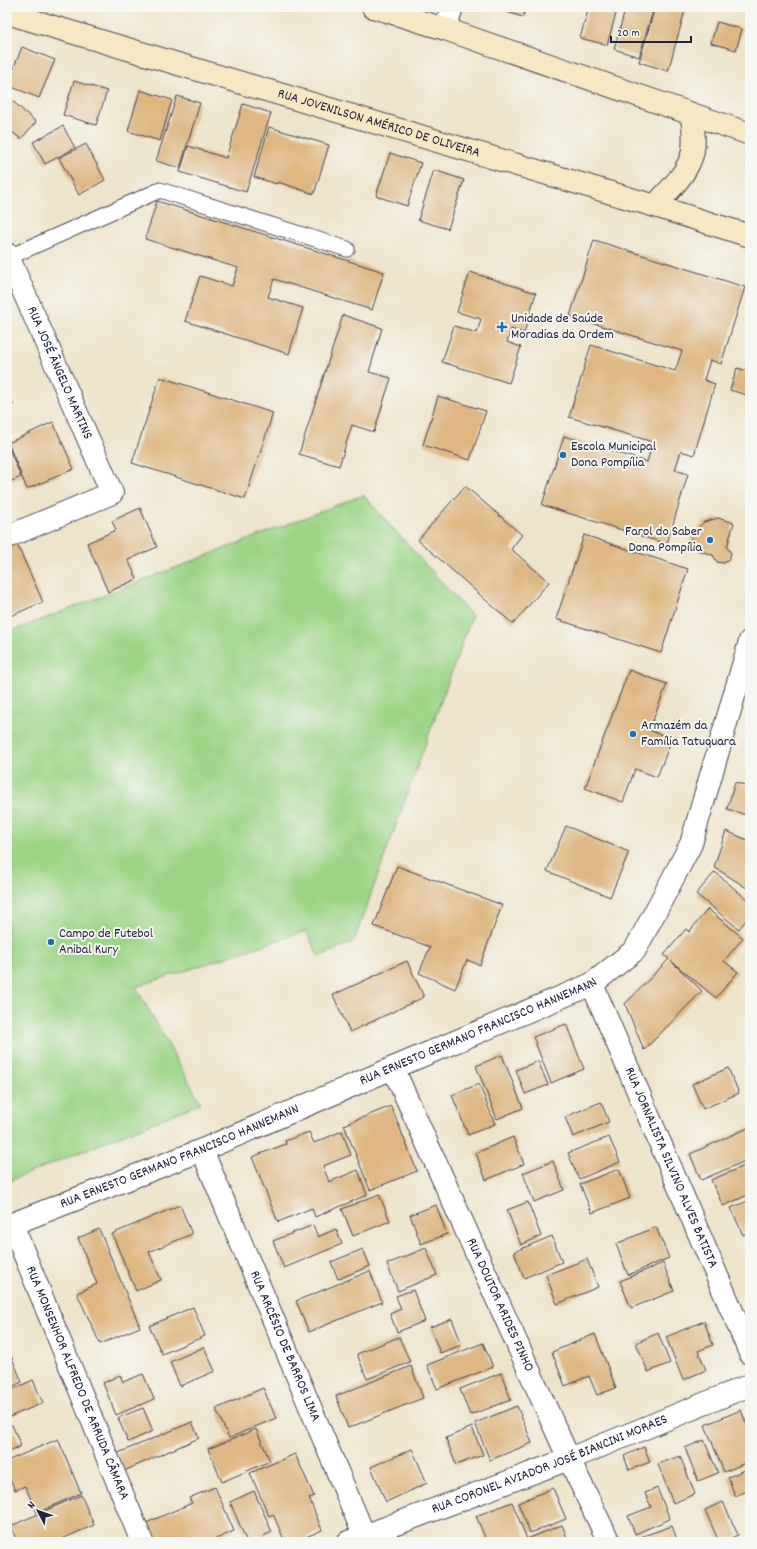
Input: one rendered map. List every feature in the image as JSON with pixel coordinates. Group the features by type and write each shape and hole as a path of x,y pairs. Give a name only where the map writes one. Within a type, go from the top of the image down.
{"main road":[{"path":"373,7 445,28 750,134"},
{"name":"RUA JOVENILSON AMÉRICO DE OLIVEIRA","path":"7,12 655,206 750,236"},
{"path":"655,206 680,179 692,157 694,138 692,114"}],"street":[{"path":"445,28 452,7"},
{"name":"RUA JOSÉ ÂNGELO MARTINS","path":"7,538 112,493 14,291 8,256"},
{"name":"RUA ERNESTO GERMANO FRANCISCO HANNEMANN","path":"10,1225 202,1150 592,984 635,950 691,844 746,673 750,641"},
{"name":"RUA JORNALISTA SILVINO ALVES BATISTA","path":"592,984 750,1352"},
{"name":"RUA DOUTOR ARIDES PINHO","path":"393,1068 568,1458 609,1542"},
{"name":"RUA ARCÉSIO DE BARROS LIMA","path":"202,1150 360,1540"},
{"name":"RUA MONSENHOR ALFREDO DE ARRUDA CÂMARA","path":"10,1225 142,1542"},
{"name":"RUA CORONEL AVIADOR JOSÉ BIANCINI MORAES","path":"360,1540 750,1385"}],"lane":[{"path":"8,256 160,190 347,248"}],"green space":[{"path":"363,495 472,616 354,941 319,957 306,931 136,987 201,1103 7,1182 7,633"}],"building":[{"path":"491,7 526,7 523,17"},
{"path":"589,7 618,7 607,45 580,38"},
{"path":"626,7 639,7 653,11 639,57 614,49"},
{"path":"655,7 686,7 668,71 639,62"},
{"path":"717,22 742,29 736,50 711,43"},
{"path":"22,47 55,60 39,98 7,85"},
{"path":"74,81 107,91 96,125 63,115"},
{"path":"140,90 172,100 160,141 128,131"},
{"path":"7,96 36,122 21,139 7,128"},
{"path":"177,96 200,103 180,168 156,161"},
{"path":"243,104 271,113 246,192 180,172 188,146 226,158"},
{"path":"63,126 75,148 45,164 33,142"},
{"path":"269,127 329,145 314,194 278,182 277,184 254,177"},
{"path":"86,144 105,180 79,195 59,158"},
{"path":"390,153 421,163 407,206 376,196"},
{"path":"434,170 464,180 448,229 418,220"},
{"path":"157,201 384,272 372,310 274,279 268,297 303,308 289,354 185,321 200,276 232,286 238,268 145,239"},
{"path":"594,240 745,287 721,364 710,360 704,380 715,384 694,455 681,451 675,470 688,474 667,544 542,505 564,436 647,462 653,442 569,417 591,345 675,371 682,351 570,316"},
{"name":"Unidade de Saúde Moradias da Ordem","path":"470,272 536,293 524,333 511,329 507,342 521,347 509,383 442,362 454,326 477,333 481,319 457,312"},
{"path":"343,315 382,328 369,372 391,378 374,432 352,425 339,466 299,454"},
{"path":"737,368 750,372 750,396 730,390"},
{"path":"160,377 273,413 245,499 132,463"},
{"path":"7,391 13,405 7,408"},
{"path":"438,396 486,411 470,460 423,445"},
{"path":"53,422 74,469 27,489 8,443"},
{"path":"7,444 21,477 7,483"},
{"path":"465,486 522,535 511,549 549,582 513,624 418,540"},
{"path":"140,508 157,547 128,560 137,579 108,592 87,543 116,530 112,521"},
{"name":"Farol do Saber Dona Pompília","path":"718,518 734,523 727,547 731,553 729,560 724,563 717,562 713,555 688,547 693,533 704,522"},
{"path":"584,535 688,569 661,653 556,619"},
{"path":"16,542 43,602 8,617 7,546"},
{"name":"Armazém da Família Tatuquara","path":"629,670 667,684 649,730 672,739 657,777 635,769 623,802 585,788"},
{"path":"735,782 750,787 750,816 727,809"},
{"path":"566,826 629,852 610,897 547,871"},
{"path":"726,831 750,841 750,890 714,867"},
{"path":"397,866 502,905 480,965 467,960 455,989 419,973 430,947 374,926"},
{"path":"715,872 750,902 750,915 739,929 696,894"},
{"path":"708,909 743,938 724,961 738,972 716,998 671,961 702,991 644,1050 625,1004 669,959 664,955 686,929 689,932"},
{"path":"407,961 424,997 350,1032 333,995"},
{"path":"566,1024 584,1069 551,1083 533,1037"},
{"path":"502,1055 523,1108 497,1119 476,1066"},
{"path":"538,1061 548,1085 525,1094 516,1070"},
{"path":"728,1068 739,1093 703,1109 692,1084"},
{"path":"479,1084 495,1124 468,1135 452,1095"},
{"path":"601,1102 609,1122 573,1137 565,1117"},
{"path":"391,1106 417,1171 370,1190 344,1125"},
{"path":"750,1127 750,1159 701,1180 690,1154"},
{"path":"342,1131 351,1155 323,1166 329,1182 358,1170 367,1195 315,1217 312,1208 278,1222 252,1157 286,1144 285,1141 309,1132 314,1143"},
{"path":"513,1137 524,1164 486,1180 476,1153"},
{"path":"609,1137 620,1162 579,1179 568,1153"},
{"path":"553,1161 564,1190 534,1202 523,1173"},
{"path":"749,1164 750,1194 723,1206 711,1180"},
{"path":"619,1169 630,1198 592,1213 580,1184"},
{"path":"379,1194 390,1221 353,1236 342,1209"},
{"path":"750,1200 750,1232 743,1235 731,1208"},
{"path":"528,1202 541,1236 521,1245 507,1210"},
{"path":"180,1205 192,1234 149,1252 161,1280 136,1291 112,1234"},
{"path":"436,1205 447,1234 421,1244 410,1215"},
{"path":"313,1225 318,1237 336,1229 342,1244 284,1268 273,1241"},
{"path":"656,1227 669,1258 628,1275 616,1244"},
{"path":"99,1229 140,1327 100,1344 77,1293 97,1284 78,1238"},
{"path":"552,1236 562,1262 524,1278 514,1252"},
{"path":"426,1248 437,1275 398,1291 387,1264"},
{"path":"363,1249 370,1266 338,1279 331,1262"},
{"path":"587,1259 598,1287 557,1304 546,1275"},
{"path":"663,1263 674,1291 631,1308 620,1281"},
{"path":"370,1271 382,1302 309,1332 296,1301"},
{"path":"413,1290 425,1321 397,1332 390,1314 401,1309 396,1296"},
{"path":"193,1307 205,1336 162,1354 149,1326"},
{"path":"452,1319 462,1345 440,1353 430,1327"},
{"path":"704,1321 713,1345 698,1351 706,1370 683,1380 666,1337"},
{"path":"658,1333 670,1363 648,1372 636,1343"},
{"path":"595,1334 616,1388 597,1395 589,1376 565,1386 552,1352"},
{"path":"399,1337 410,1362 367,1379 357,1354"},
{"path":"483,1343 493,1367 437,1389 427,1365"},
{"path":"204,1347 215,1371 180,1386 170,1362"},
{"path":"9,1351 22,1382 7,1389 7,1352"},
{"path":"411,1366 423,1398 348,1428 336,1396"},
{"path":"501,1373 511,1400 470,1415 460,1389"},
{"path":"143,1374 154,1399 116,1415 103,1383 120,1375 123,1382"},
{"path":"33,1380 43,1403 7,1418 7,1392"},
{"path":"263,1388 276,1418 229,1438 216,1409"},
{"path":"517,1406 532,1443 490,1460 475,1423"},
{"path":"143,1408 153,1431 128,1442 118,1418"},
{"path":"741,1410 750,1433 750,1461 724,1472 705,1425"},
{"path":"192,1422 199,1438 124,1471 116,1454"},
{"path":"12,1425 21,1446 7,1452 7,1427"},
{"path":"472,1427 483,1455 456,1465 446,1438"},
{"path":"256,1429 270,1461 222,1482 208,1449"},
{"path":"58,1439 81,1493 37,1513 25,1486 15,1490 7,1473 7,1461"},
{"path":"704,1440 718,1473 698,1481 685,1448"},
{"path":"644,1447 650,1462 629,1470 624,1456"},
{"path":"412,1449 427,1483 386,1502 371,1467"},
{"path":"295,1454 314,1496 309,1498 322,1530 295,1542 285,1542 273,1514 269,1516 250,1473"},
{"path":"680,1456 695,1494 673,1503 658,1464"},
{"path":"750,1468 750,1490 735,1496 728,1477"},
{"path":"215,1487 234,1531 209,1542 154,1542 146,1523 192,1503 189,1498"},
{"path":"553,1488 566,1519 530,1533 518,1503"},
{"path":"657,1488 670,1519 635,1534 628,1516 651,1507 645,1493"},
{"path":"254,1491 272,1532 263,1536 266,1542 247,1542 230,1502"},
{"path":"81,1495 94,1525 55,1542 17,1542 11,1526"},
{"path":"512,1502 527,1539 520,1542 487,1542 476,1516"},
{"path":"723,1502 738,1535 719,1542 705,1510"},
{"path":"562,1525 569,1542 528,1542 527,1539"},
{"path":"672,1526 678,1542 645,1542 643,1536"}],"place":[{"name":"Unidade de Saúde Moradias da Ordem","path":"502,327"},
{"name":"Escola Municipal Dona Pompília","path":"563,455"},
{"name":"Farol do Saber Dona Pompília","path":"710,540"},
{"name":"Armazém da Família Tatuquara","path":"633,734"},
{"name":"Campo de Futebol Anibal Kury","path":"51,942"}]}
